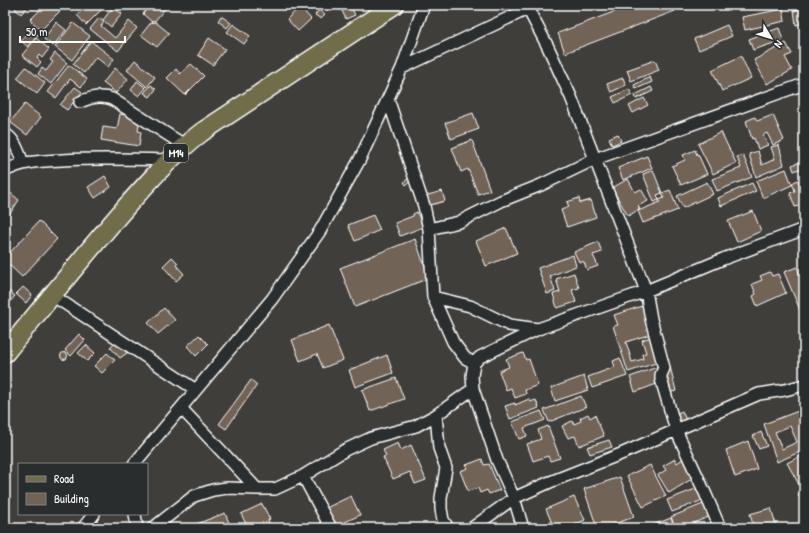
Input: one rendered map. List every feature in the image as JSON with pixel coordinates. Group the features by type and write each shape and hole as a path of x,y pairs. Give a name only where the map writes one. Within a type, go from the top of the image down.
{"main road":[{"name":"M14","path":"5,353 97,240 168,160 184,145 214,123 394,5"}],"street":[{"path":"136,463 272,299 320,231 360,159 402,68 424,5"},
{"path":"402,68 530,6 571,98 646,291 651,319 664,368 661,379 676,430 720,528"},
{"path":"429,229 459,222 501,201 541,185 595,158 804,84"},
{"path":"80,102 91,97 104,96 112,99 184,145"},
{"path":"388,98 424,206 429,229 433,297 453,342 465,358 474,363"},
{"path":"5,134 7,134 15,144 23,163"},
{"path":"5,171 23,163 94,158 168,160"},
{"path":"523,528 514,498 497,460 473,390 472,376 474,363 480,356 538,329 646,291 723,259 804,229"},
{"path":"52,295 196,390"},
{"path":"433,297 470,306 509,325 538,329"},
{"path":"472,528 514,498 550,482 621,454 759,394 786,390 804,385"},
{"path":"153,528 194,496 213,490 226,488 275,489 303,476 346,450 371,438 416,426 436,415 473,390"},
{"path":"181,408 257,489"},
{"path":"436,415 439,448 446,468 441,498 441,509 443,520 448,528"},
{"path":"303,476 331,528"},
{"path":"83,528 93,515"},
{"path":"135,515 137,528"}],"building":[{"path":"18,5 29,5 21,14 15,9"},
{"path":"45,5 60,5 63,8 41,30 30,20"},
{"path":"88,5 106,5 86,25 77,15"},
{"path":"150,5 168,5 153,23 143,14"},
{"path":"339,5 350,5 355,15 346,19"},
{"path":"499,5 509,5 510,8 502,11"},
{"path":"632,5 673,5 675,11 565,53 558,33"},
{"path":"113,7 122,14 111,27 103,20"},
{"path":"300,7 311,19 298,31 287,19"},
{"path":"804,8 804,23 796,25 794,10"},
{"path":"783,9 785,21 745,30 742,17"},
{"path":"319,10 325,15 321,19 315,15"},
{"path":"221,16 231,23 227,28 218,21"},
{"path":"99,18 104,22 101,26 115,38 129,21 137,28 118,51 90,29"},
{"path":"153,20 169,33 157,47 141,35"},
{"path":"56,22 66,30 53,46 44,39"},
{"path":"73,23 90,36 72,60 55,47"},
{"path":"233,24 250,36 244,44 227,32"},
{"path":"727,25 732,36 699,50 694,39"},
{"path":"779,28 783,40 753,50 749,39"},
{"path":"31,29 38,35 28,47 21,41"},
{"path":"36,38 49,49 42,58 39,55 37,58 41,62 37,67 22,55"},
{"path":"209,38 225,49 213,65 198,55"},
{"path":"91,41 114,59 108,67 96,57 84,73 73,64"},
{"path":"786,43 792,54 785,57 792,70 767,84 754,60"},
{"path":"55,53 67,63 51,84 38,74 42,68 46,71 53,62 50,60"},
{"path":"741,56 751,78 722,91 712,70"},
{"path":"135,60 155,77 147,87 127,70"},
{"path":"655,60 659,70 631,81 627,70"},
{"path":"191,64 204,76 185,95 167,78 176,69 180,74"},
{"path":"69,65 87,79 81,87 70,79 56,98 48,92"},
{"path":"26,67 45,83 37,94 17,78"},
{"path":"115,68 128,79 116,93 103,83"},
{"path":"650,77 652,82 636,89 634,85"},
{"path":"623,78 626,85 611,92 607,84"},
{"path":"137,81 146,88 139,96 131,90"},
{"path":"151,85 156,89 150,97 144,93"},
{"path":"75,87 82,92 67,110 60,105"},
{"path":"651,87 653,91 636,99 635,95"},
{"path":"629,89 632,95 615,103 612,97"},
{"path":"644,98 648,105 633,113 629,106"},
{"path":"25,104 41,117 27,135 10,122"},
{"path":"473,113 479,129 451,139 445,123"},
{"path":"120,114 140,117 138,131 141,132 139,146 101,140 103,127 117,129"},
{"path":"773,115 784,140 773,145 767,133 763,135 768,145 758,149 754,138 752,139 746,121 755,117 757,121"},
{"path":"721,132 736,163 713,174 698,144"},
{"path":"618,134 621,141 612,145 609,138"},
{"path":"472,140 490,190 478,194 468,169 461,172 452,148"},
{"path":"779,145 784,165 756,177 749,154 758,151 762,165 775,159 771,147"},
{"path":"695,150 707,174 681,185 672,166 685,160 683,155"},
{"path":"743,155 752,177 717,191 712,179 741,168 737,157"},
{"path":"647,156 652,168 623,180 618,168"},
{"path":"804,161 804,167 794,171 792,165"},
{"path":"786,169 792,185 763,198 756,181"},
{"path":"653,170 664,198 654,202 643,174"},
{"path":"105,176 111,187 95,198 88,187"},
{"path":"410,177 412,180 406,185 404,182"},
{"path":"628,179 635,192 641,189 648,201 638,206 640,209 628,216 612,188"},
{"path":"798,180 804,199 804,204 795,207 790,193 795,191 792,183"},
{"path":"707,182 713,194 683,208 677,196"},
{"path":"752,183 756,191 721,206 718,198"},
{"path":"670,190 678,210 643,223 638,211 660,202 657,195"},
{"path":"8,191 19,200 9,215 5,212 5,195"},
{"path":"442,191 445,201 427,206 425,196"},
{"path":"579,198 580,203 591,200 596,217 567,227 561,210 569,207 567,202"},
{"path":"753,211 761,231 737,242 728,221"},
{"path":"417,212 423,227 400,236 395,223 413,216 413,214"},
{"path":"373,215 380,230 355,241 348,225"},
{"path":"39,221 57,239 22,277 5,261 5,258"},
{"path":"506,228 517,253 486,266 476,241"},
{"path":"5,234 11,239 5,246"},
{"path":"415,239 429,278 355,307 340,268"},
{"path":"598,242 602,252 593,255 598,266 587,270 584,262 579,262 574,252"},
{"path":"573,255 576,266 550,276 555,291 547,294 538,268"},
{"path":"172,257 178,263 176,265 184,274 176,281 163,266"},
{"path":"797,267 801,279 804,278 803,317 784,272"},
{"path":"770,272 772,276 778,274 786,293 757,306 753,296 756,294 752,284 762,280 760,276"},
{"path":"574,273 579,288 572,290 576,302 557,308 553,294 560,292 556,279"},
{"path":"23,287 32,295 26,303 16,294"},
{"path":"5,288 15,296 8,304 5,302"},
{"path":"645,305 654,333 626,342 632,362 643,359 642,354 646,353 642,340 657,335 665,360 628,372 613,326 618,325 614,315"},
{"path":"164,308 175,320 158,334 148,323"},
{"path":"329,325 343,360 323,368 317,354 300,361 292,340"},
{"path":"79,334 85,340 71,356 65,350"},
{"path":"199,335 208,344 196,356 187,346"},
{"path":"117,341 127,353 120,358 110,347"},
{"path":"86,345 95,353 87,361 78,353"},
{"path":"64,353 67,356 64,359 61,356"},
{"path":"107,353 115,360 102,373 94,366"},
{"path":"523,353 526,360 529,359 538,385 525,390 526,394 515,398 511,388 506,390 499,371 509,367 506,359"},
{"path":"387,355 393,373 355,387 349,370"},
{"path":"620,358 627,376 592,388 588,377 615,367 613,361"},
{"path":"670,366 676,391 667,393 660,369"},
{"path":"657,367 662,382 635,392 630,377"},
{"path":"584,376 588,390 555,401 551,388"},
{"path":"396,378 404,399 370,411 362,390"},
{"path":"251,380 257,385 226,429 219,424"},
{"path":"581,396 586,407 549,422 544,410"},
{"path":"529,399 530,402 536,400 539,408 510,419 505,406 515,403 515,405"},
{"path":"801,410 804,417 804,450 777,462 764,424","holes":["790,426 797,442 782,449 775,432"]},
{"path":"541,411 545,420 524,428 527,436 519,439 512,422"},
{"path":"682,411 686,420 676,424 673,415"},
{"path":"588,414 590,418 595,415 604,436 579,446 575,436 568,438 562,426 572,421 574,424 581,421 580,418"},
{"path":"548,426 560,458 550,461 548,456 533,461 527,444 541,439 538,430"},
{"path":"761,432 767,446 759,449 753,436"},
{"path":"609,440 612,447 590,454 587,447"},
{"path":"748,441 757,469 735,477 726,450"},
{"path":"398,443 401,450 411,445 426,480 415,484 410,472 393,479 383,457 386,456 383,450"},
{"path":"804,454 804,486 801,488 787,463"},
{"path":"684,458 695,477 669,493 658,475 666,470 663,466 675,459 677,463"},
{"path":"482,459 484,465 489,464 500,490 489,494 487,490 480,493 478,488 468,491 460,471 468,468 466,465"},
{"path":"650,465 666,496 643,507 627,476"},
{"path":"620,477 634,517 603,528 597,528 584,489"},
{"path":"698,488 703,500 672,512 667,500"},
{"path":"804,492 804,508 798,494"},
{"path":"351,496 360,515 334,527 326,508"},
{"path":"574,497 585,520 567,528 554,528 546,509"},
{"path":"708,502 713,515 682,528 676,528 671,517"},
{"path":"262,504 270,519 268,520 271,528 248,528 241,514"},
{"path":"771,508 777,528 754,528 750,514"},
{"path":"225,513 231,528 186,528"},
{"path":"671,518 675,528 645,528"},
{"path":"704,523 706,526 712,524 714,528 692,528"}]}
